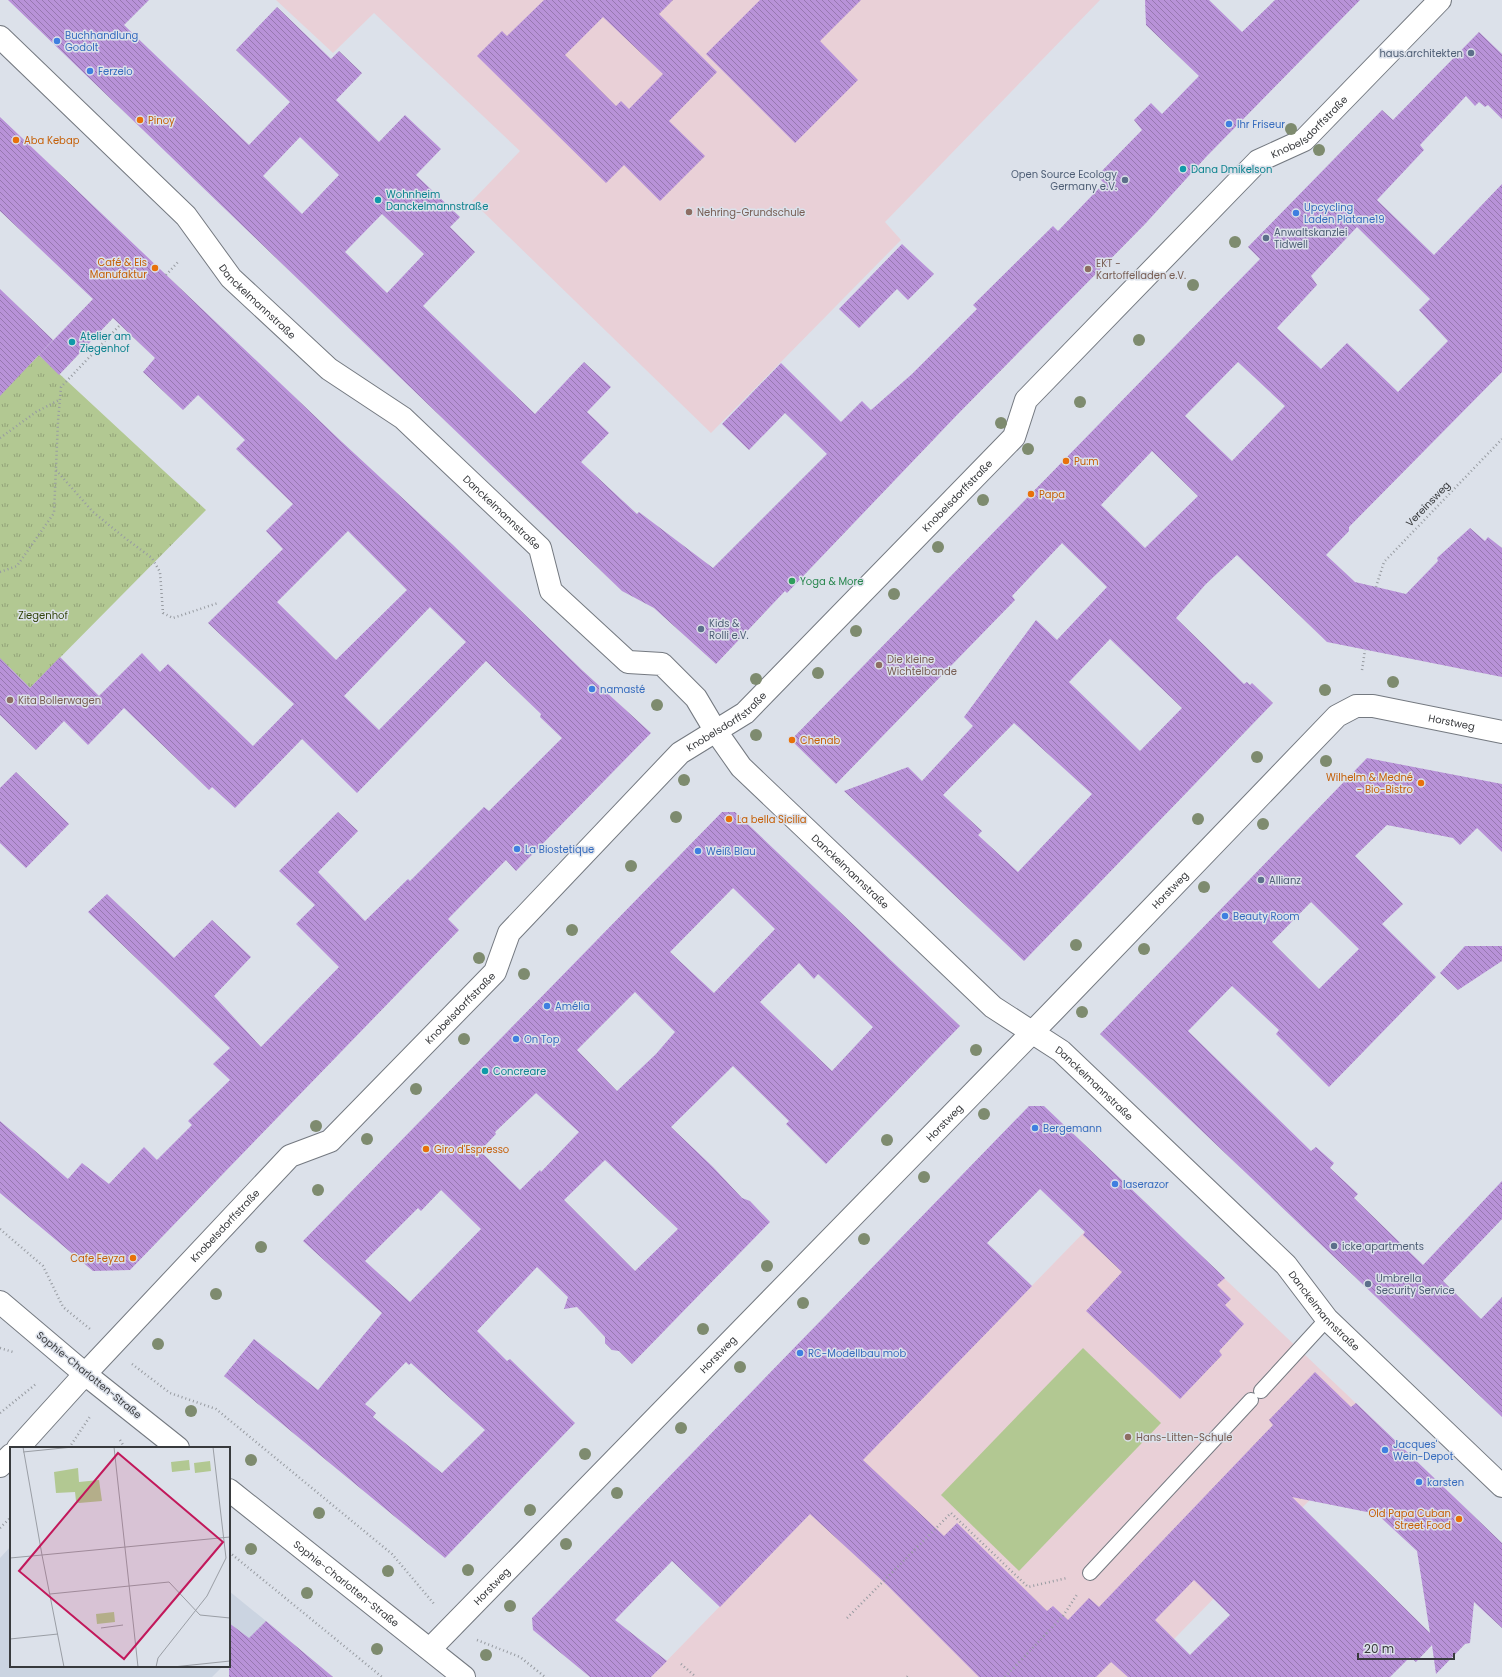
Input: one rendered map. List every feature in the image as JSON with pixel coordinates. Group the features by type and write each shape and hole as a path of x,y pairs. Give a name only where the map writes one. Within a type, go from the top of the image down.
{"street":[{"name":"Knobelsdorffstraße","path":"19,1447 134,1321 290,1156 330,1141 495,972 509,933 680,753 715,730 745,713 1014,437 1026,400 1258,161 1304,140 1440,0"},
{"name":"Danckelmannstraße","path":"0,38 186,216 231,278 329,369 403,418 540,548 551,590 628,662 662,664 696,698 715,730 741,766 993,1007 1061,1051 1286,1265 1327,1319 1502,1486"},
{"name":"Horstweg","path":"430,1649 1032,1032 1337,716 1356,706 1373,706 1502,732"},
{"name":"Sophie-Charlotten-Straße","path":"0,1302 85,1374 177,1447"},
{"path":"0,1466 10,1456"},
{"name":"Sophie-Charlotten-Straße","path":"230,1491 464,1677"}],"lane":[{"path":"1090,1573 1327,1319"}],"path":[{"path":"166,275 178,262"},
{"path":"0,572 17,566 54,513 61,387 120,324"},
{"path":"0,438 36,412 60,400"},
{"name":"Vereinsweg","path":"1376,587 1384,562 1502,439"},
{"path":"56,470 93,512 152,558 160,572 163,613 173,618 218,603"},
{"path":"1362,670 1365,650"},
{"path":"0,1229 43,1266 63,1307 70,1314"},
{"path":"0,1348 17,1354"},
{"path":"157,1384 170,1393 216,1409 392,1554 437,1608"},
{"path":"0,1413 25,1393"},
{"path":"70,1447 77,1438"},
{"path":"118,1438 124,1447"},
{"path":"847,1618 950,1513 1028,1587 1090,1573"},
{"path":"0,1528 10,1518"},
{"path":"230,1553 382,1677"},
{"path":"1005,1677 1063,1616"},
{"path":"475,1640 520,1657 544,1677"},
{"path":"681,1664 696,1677"}],"shaded area":[{"name":"Nehring-Grundschule","path":"276,0 1100,0 885,222 901,240 711,433 472,201 520,151 374,13 333,53"},
{"name":"Hans-Litten-Schule","path":"1128,1187 1381,1427 1137,1677 651,1677"},
{"path":"10,1547 10,1667 222,1667 212,1677 0,1677 0,1558"},
{"path":"230,1592 266,1621 230,1658"}],"green space":[{"name":"Ziegenhof","path":"39,355 206,510 30,688 9,667 0,676 0,394"},
{"path":"1083,1348 1161,1423 1019,1571 941,1495"}],"building":[{"path":"8,0 149,0 124,25 249,145 290,102 236,50 277,7 331,59 339,51 362,73 336,100 379,142 405,115 441,149 416,175 460,217 450,227 475,252 423,306 535,414 584,362 611,387 587,412 609,433 581,462 637,514 639,512 713,568 827,454 785,413 749,450 722,424 781,363 841,422 862,401 871,410 912,374 977,309 973,305 1053,226 1058,231 1104,183 1097,176 1142,130 1134,120 1151,103 1162,114 1199,76 1146,25 1145,0 1209,0 1242,32 1275,0 1360,0 1206,157 1146,223 956,416 787,593 785,591 716,664 654,608 622,591","holes":["300,137 339,175 302,214 263,176","382,214 424,254 387,293 345,252"]},
{"path":"544,0 673,0 659,14 717,72 669,121 705,156 660,201 624,165 606,183 477,56 502,31 507,36","holes":["603,17 663,74 629,109 621,101 616,106 565,55"]},
{"path":"760,0 861,0 820,41 858,80 795,143 706,54"},
{"path":"1479,32 1502,54 1502,119 1488,105 1485,107 1479,102 1475,106 1466,96 1420,145 1424,150 1377,200 1434,255 1502,184 1502,372 1349,527 1349,531 1326,555 1355,582 1406,594 1438,561 1437,558 1470,528 1485,541 1488,537 1502,548 1502,677 1327,642 1237,555 1206,584 1176,618 1244,684 1247,682 1250,685 1252,683 1273,703 1024,961 844,791 908,767 922,781 973,726 964,717 1036,620 1057,640 1107,587 1062,543 1012,596 1015,600 836,784 791,740 1260,259 1248,247 1382,110 1393,120","holes":["1357,227 1430,299 1419,310 1448,341 1398,392 1347,343 1321,369 1277,328 1317,285 1311,276","1238,362 1285,406 1232,461 1185,416","1152,451 1198,496 1145,548 1101,505","1110,639 1182,708 1140,751 1069,682","1014,723 1092,794 1018,872 978,835 982,831 943,795"]},
{"path":"0,117 342,442 452,544 583,671 651,733 516,871 506,860 448,919 459,930 130,1270 93,1271 0,1193 0,1121 68,1179 82,1163 109,1184 144,1147 157,1160 192,1125 188,1121 230,1080 213,1064 230,1048 88,912 107,894 174,958 212,920 251,957 214,996 261,1047 339,967 296,924 315,905 279,871 338,812 358,831 318,872 365,921 408,879 410,881 484,807 489,811 562,738 540,717 541,714 486,661 357,793 302,739 235,808 212,787 209,790 124,708 88,745 64,721 36,750 0,715 0,658 30,688 60,657 99,696 142,653 160,672 168,664 253,746 294,704 208,623 283,549 266,531 293,504 236,449 245,440 198,395 183,410 143,372 155,358 113,318 59,375 39,355 93,299 0,211","holes":["348,531 407,590 336,660 277,602","430,607 466,642 379,730 344,696"]},
{"path":"902,244 934,274 908,300 897,289 859,328 839,309"},
{"path":"0,289 53,340 0,396"},
{"path":"1367,758 1502,784 1502,852 1477,828 1460,845 1453,838 1387,825 1355,856 1403,904 1382,924 1436,977 1329,1087 1276,1034 1279,1030 1232,986 1188,1031 1311,1151 1316,1147 1334,1163 1330,1168 1358,1194 1354,1198 1423,1265 1502,1181 1502,1219 1443,1281 1481,1319 1502,1297 1502,1417 1100,1034","holes":["1311,902 1359,949 1319,989 1272,942"]},
{"path":"16,772 69,824 26,868 0,843 0,788"},
{"path":"722,812 735,812 960,1026 826,1164 786,1124 789,1121 733,1066 671,1127 713,1167 742,1198 750,1201 770,1222 632,1364 619,1351 612,1350 605,1343 605,1337 577,1307 564,1309 568,1297 537,1267 477,1331 507,1361 510,1359 575,1423 445,1558 224,1376 254,1339 318,1390 382,1313 303,1241","holes":["733,888 775,929 714,993 670,952","799,963 814,979 818,974 873,1027 832,1071 760,1002","635,992 675,1032 656,1054 617,1091 577,1050","536,1093 579,1132 541,1172 540,1170 520,1190 480,1151 496,1134 495,1132","605,1160 678,1229 635,1271 564,1200","441,1190 481,1229 410,1302 365,1261 418,1208 421,1211","406,1362 409,1365 411,1363 485,1430 442,1473 373,1417 376,1413 365,1404"]},
{"path":"1465,946 1502,946 1502,961 1458,990 1440,973"},
{"path":"1029,1106 1044,1106 1225,1278 1217,1285 1231,1299 1225,1305 1244,1324 1219,1351 1222,1355 1180,1399 1086,1311 1122,1272 1083,1235 1085,1232 1040,1189 987,1243 1032,1286 863,1460 944,1536 957,1523 1047,1611 1053,1606 1068,1620 1089,1598 1099,1607 1273,1425 1269,1420 1315,1372 1351,1407 1356,1403 1502,1543 1502,1628 1474,1602 1470,1643 1465,1644 1436,1674 1432,1645 1416,1662 1410,1657 1390,1677 1128,1677 1111,1662 1096,1677 979,1677 886,1584 810,1514 720,1607 672,1561 615,1620 667,1661 651,1677 590,1677 533,1630 532,1618","holes":["1292,1497 1377,1514 1417,1551 1430,1633","1194,1580 1230,1615 1190,1655 1155,1620"]},
{"path":"266,1621 333,1677 229,1677 230,1624 249,1638"}],"place":[{"name":"Buchhandlung Godolt","path":"57,41"},
{"name":"haus.architekten","path":"1471,53"},
{"name":"Ferzelo","path":"90,71"},
{"name":"Pinoy","path":"140,120"},
{"name":"Ihr Friseur","path":"1229,124"},
{"name":"Aba Kebap","path":"16,140"},
{"name":"Dana Dmikelson","path":"1183,169"},
{"name":"Open Source Ecology Germany e.V.","path":"1125,180"},
{"name":"Wohnheim Danckelmannstraße","path":"378,200"},
{"name":"Nehring-Grundschule","path":"689,212"},
{"name":"Upcycling Laden Platane19","path":"1296,213"},
{"name":"Anwaltskanzlei Tidwell","path":"1266,238"},
{"name":"Café & Eis Manufaktur","path":"155,268"},
{"name":"EKT - Kartoffelladen e.V.","path":"1088,269"},
{"name":"Atelier am Ziegenhof","path":"72,342"},
{"name":"Pu:m","path":"1066,461"},
{"name":"Papa","path":"1031,494"},
{"name":"Yoga & More","path":"792,581"},
{"name":"Kids & Rolli e.V.","path":"701,629"},
{"name":"Die kleine Wichtelbande","path":"879,665"},
{"name":"namasté","path":"592,689"},
{"name":"Kita Bollerwagen","path":"10,700"},
{"name":"Chenab","path":"792,740"},
{"name":"Wilhelm & Medné - Bio-Bistro","path":"1421,783"},
{"name":"La bella Sicilia","path":"729,819"},
{"name":"La Biostetique","path":"517,849"},
{"name":"Weiß Blau","path":"698,851"},
{"name":"Allianz","path":"1261,880"},
{"name":"Beauty Room","path":"1225,916"},
{"name":"Amélia","path":"547,1006"},
{"name":"On Top","path":"516,1039"},
{"name":"Concreare","path":"485,1071"},
{"name":"Bergemann","path":"1035,1128"},
{"name":"Giro d'Espresso","path":"426,1149"},
{"name":"laserazor","path":"1115,1184"},
{"name":"icke apartments","path":"1334,1246"},
{"name":"Cafe Feyza","path":"133,1258"},
{"name":"Umbrella Security Service","path":"1368,1284"},
{"name":"RC-Modellbau mob","path":"800,1353"},
{"name":"Hans-Litten-Schule","path":"1128,1437"},
{"name":"Jacques' Wein-Depot","path":"1385,1450"},
{"name":"karsten","path":"1419,1482"},
{"name":"Old Papa Cuban Street Food","path":"1459,1519"}]}
